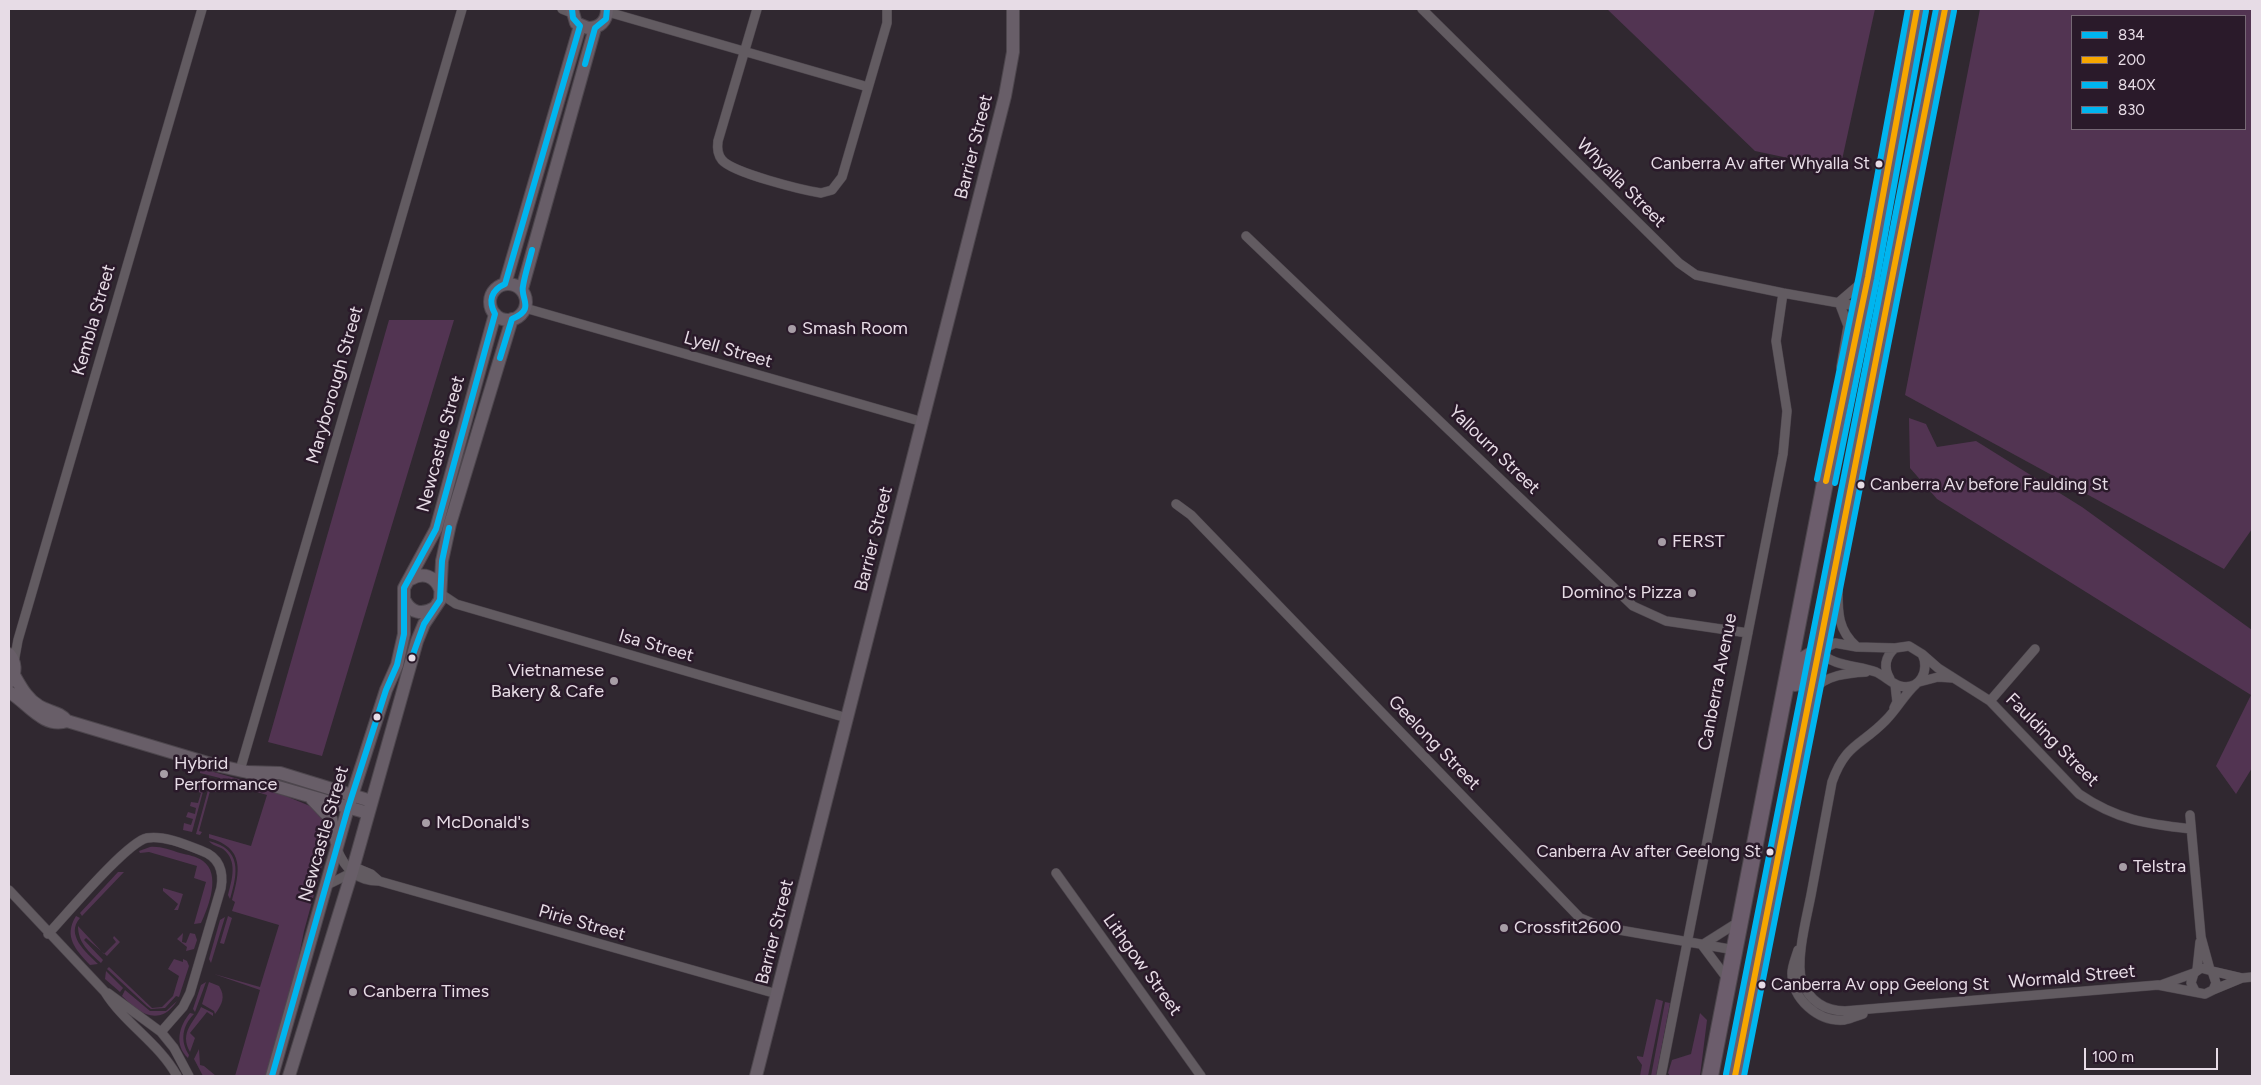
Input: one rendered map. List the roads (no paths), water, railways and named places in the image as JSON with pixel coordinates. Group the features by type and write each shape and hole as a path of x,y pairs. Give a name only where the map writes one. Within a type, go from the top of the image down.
{"highway":[{"path":"1710,1076 1800,612 1868,277 1917,9"},
{"path":"1735,1076 1945,9"},
{"path":"1862,307 1872,306 1892,284"},
{"path":"1862,307 1870,313 1874,320 1880,347"},
{"path":"1800,612 1808,638 1819,651"},
{"path":"1777,734 1803,660 1819,651"},
{"path":"1735,950 1748,948 1756,942 1760,938 1766,923"},
{"path":"1735,950 1746,957 1752,966 1755,980"}],"main road":[{"name":"Barrier Street","path":"756,1076 1005,96 1013,52 1012,9"},
{"path":"569,10 580,26 595,28 602,24 608,10"},
{"path":"505,284 580,26"},
{"path":"522,289 595,28"},
{"path":"505,284 514,284 522,289 526,298 525,308 518,317 512,320 503,319 495,314 491,306 491,296 497,288 505,284"},
{"name":"Newcastle Street","path":"272,1076 348,808 386,690 398,665 404,634 404,588 411,579 436,529 495,314"},
{"name":"Newcastle Street","path":"289,1076 352,872 416,641 435,607 440,591 442,561 450,524 512,320"},
{"path":"411,579 419,575 429,576 436,582 440,591"},
{"path":"405,601 410,608 417,612 427,612 435,607"},
{"path":"11,669 30,699 41,707 62,714 67,721"},
{"path":"9,692 41,717 60,723 67,721 200,761 244,771 280,773 352,795 369,807"},
{"path":"244,771 278,787 348,808 369,807"},
{"path":"310,797 330,817 337,847"}],"street":[{"name":"Kembla Street","path":"11,669 202,9"},
{"name":"Maryborough Street","path":"244,771 462,9"},
{"path":"757,9 717,150 723,162 745,172 821,193 832,190 842,177 887,23 887,9"},
{"name":"Whyalla Street","path":"1422,9 1679,263 1696,275 1862,307"},
{"path":"608,10 868,87"},
{"name":"Yallourn Street","path":"1246,236 1634,606 1666,621 1748,632"},
{"path":"1842,400 1838,380 1848,326 1838,302 1868,277"},
{"name":"Canberra Avenue","path":"1661,1076 1787,425 1785,392 1776,341 1783,293"},
{"name":"Lyell Street","path":"525,308 923,422"},
{"name":"Geelong Street","path":"1176,504 1191,514 1580,918 1602,927 1735,950"},
{"path":"1837,559 1840,622 1844,634 1857,647"},
{"name":"Isa Street","path":"440,591 456,604 847,718"},
{"name":"Isa Street","path":"435,607 456,604"},
{"path":"9,644 18,640"},
{"path":"1917,683 1924,674 1926,667 1922,654 1909,646 1895,648 1857,647 1835,643 1819,651 1832,661 1876,672 1902,686 1917,683 1938,678 1953,678"},
{"path":"1892,682 1886,673 1886,659 1895,648"},
{"path":"1990,701 2035,649"},
{"name":"Faulding Street","path":"1922,654 1931,663 1990,701 2079,794 2095,805 2109,813 2142,823 2191,829"},
{"path":"1808,709 1814,688 1822,681 1860,672 1876,672"},
{"name":"Wormald Street","path":"1888,719 1896,702 1892,682"},
{"name":"Wormald Street","path":"1917,683 1875,732 1846,753 1838,766 1832,782 1804,932 1800,970 1802,980 1812,999 1820,1005 1836,1011 1870,1011 2158,986 2205,994 2242,978 2252,977"},
{"path":"2190,815 2201,937 2211,971 2216,979 2213,990"},
{"path":"48,934 131,847 141,840 150,838 165,840 203,851 215,858 222,871 221,888 190,993 183,1007 161,1032"},
{"path":"327,885 352,872 345,865 337,847"},
{"name":"Pirie Street","path":"352,872 358,869 371,874 379,881 777,994"},
{"name":"Lithgow Street","path":"1056,873 1202,1076"},
{"path":"9,890 48,934 106,992 115,1006 157,1047 177,1076"},
{"path":"1729,981 1702,945 1741,920"},
{"path":"2195,991 2191,983 2201,937"},
{"name":"Wormald Street","path":"2158,986 2206,968 2211,971 2242,978"},
{"path":"106,992 120,1000 161,1032 172,1044 189,1076"}],"place":[{"name":"Canberra Av after Whyalla St","path":"1879,164"},
{"name":"Smash Room","path":"792,329"},
{"name":"Canberra Av before Faulding St","path":"1861,485"},
{"name":"FERST","path":"1662,542"},
{"name":"Domino's Pizza","path":"1692,593"},
{"name":"Vietnamese Bakery & Cafe","path":"614,681"},
{"name":"Hybrid Performance","path":"164,774"},
{"name":"McDonald's","path":"426,823"},
{"name":"Canberra Av after Geelong St","path":"1770,852"},
{"name":"Telstra","path":"2123,867"},
{"name":"Crossfit2600","path":"1504,928"},
{"name":"Canberra Av opp Geelong St","path":"1762,985"},
{"name":"Canberra Times","path":"353,992"}]}
